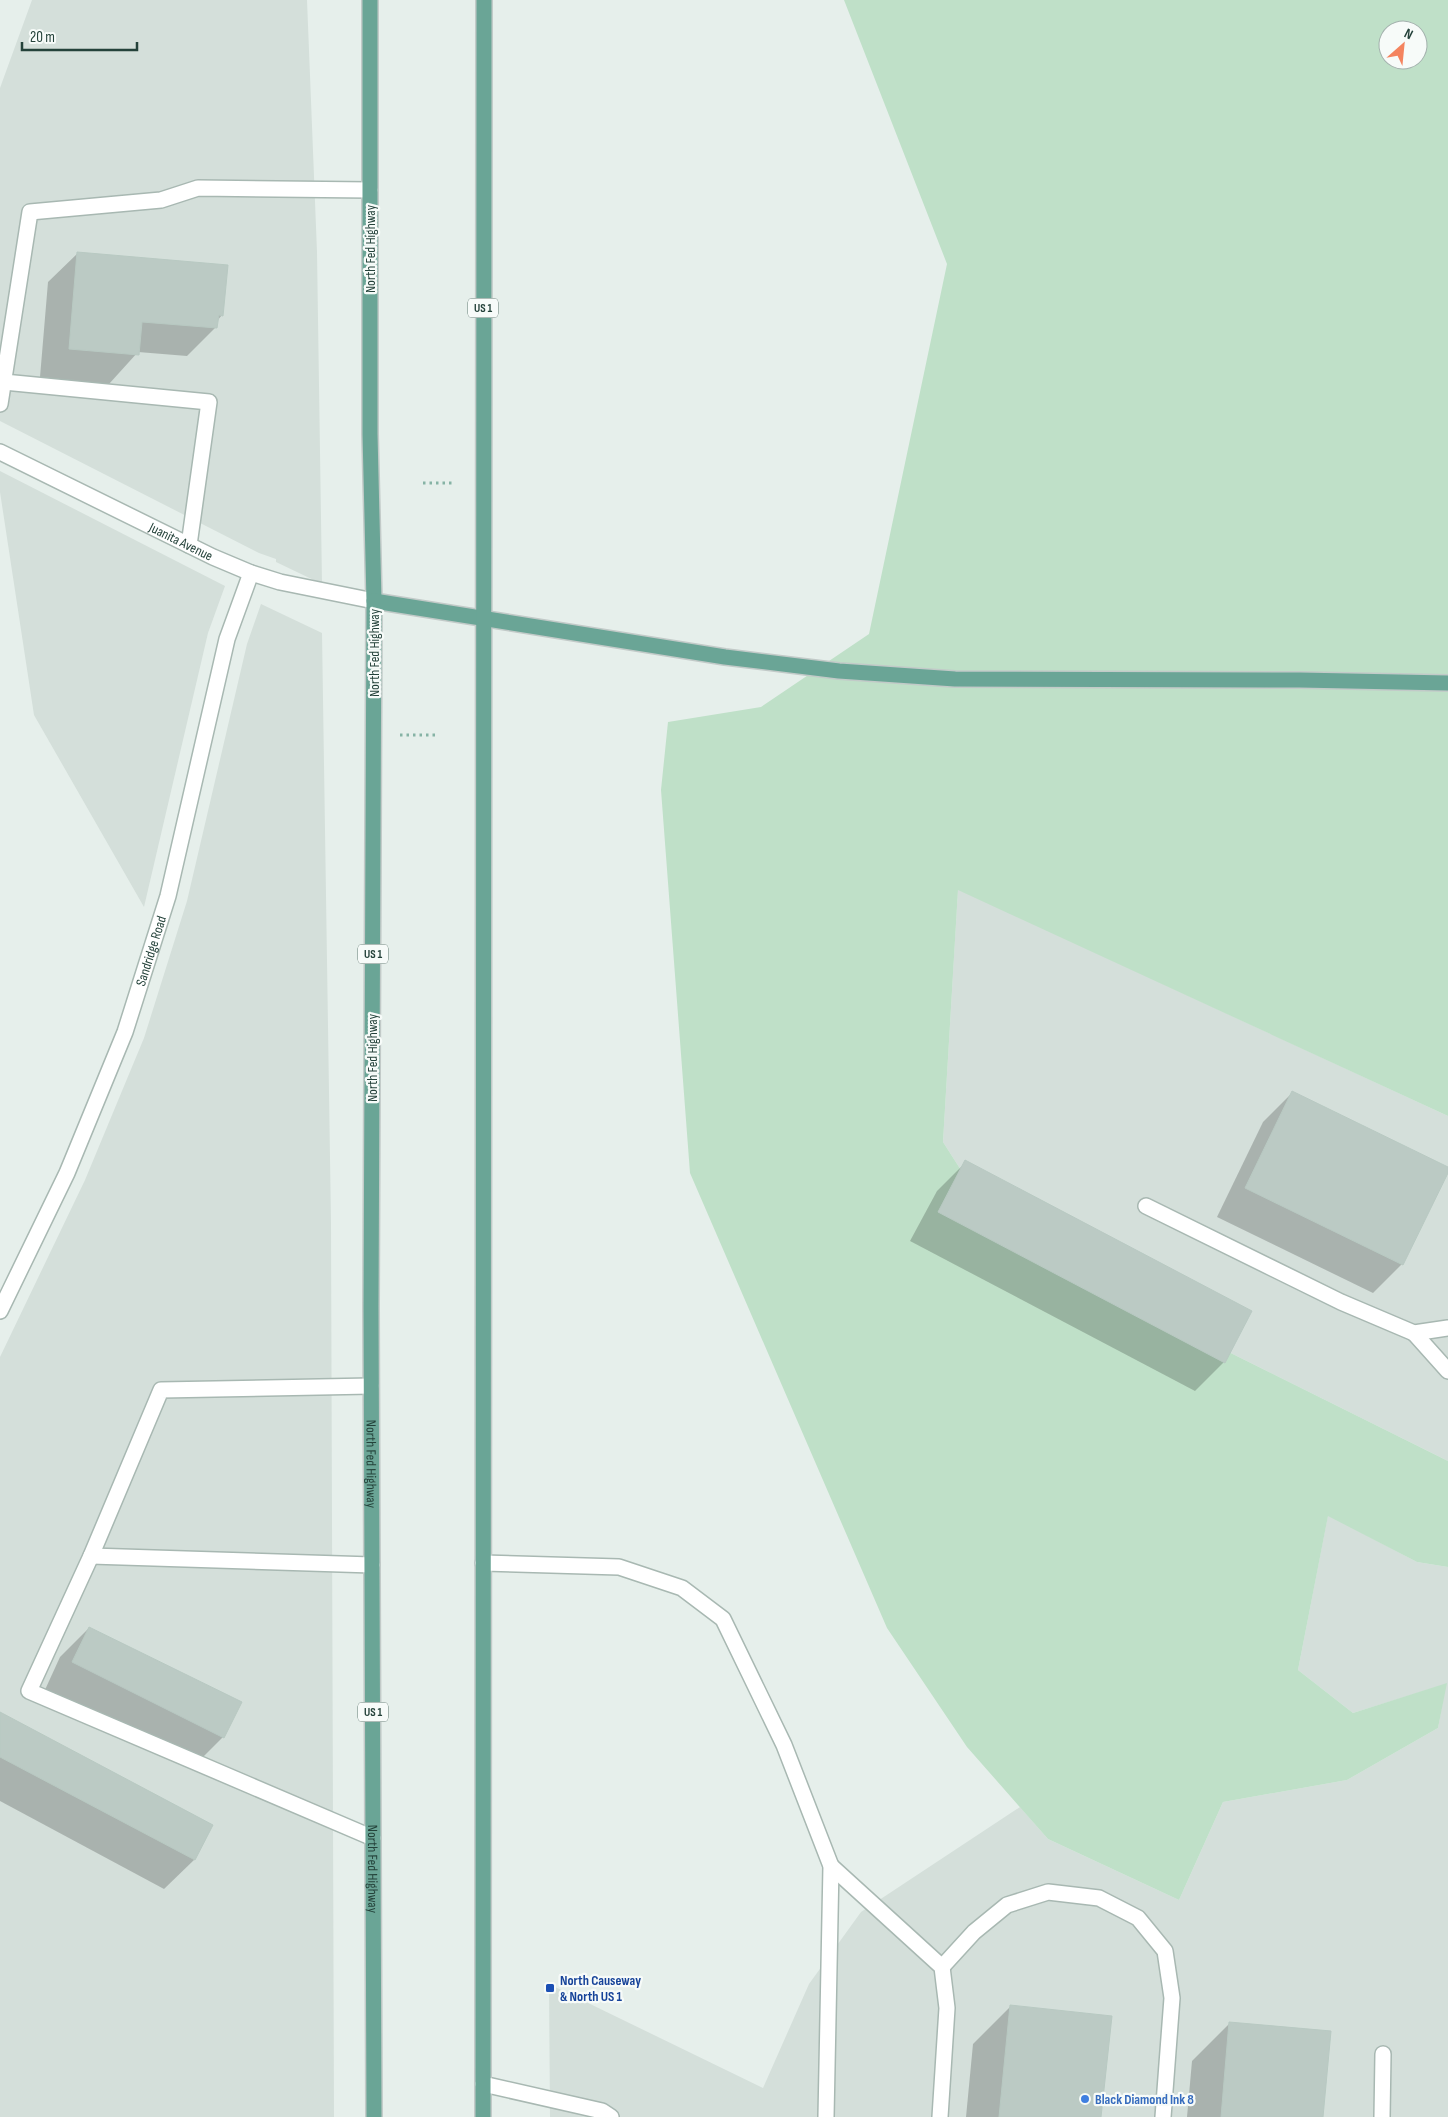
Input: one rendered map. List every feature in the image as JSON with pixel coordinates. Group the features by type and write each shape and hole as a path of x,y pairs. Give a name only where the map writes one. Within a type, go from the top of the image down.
{"main road":[{"name":"North Fed Highway","path":"370,0 370,434 374,601 371,1386 374,2117"},
{"name":"US 1","path":"483,2117 484,0"},
{"path":"374,601 484,617 725,657 839,671 945,678 1430,681 1448,683"}],"street":[{"path":"0,404 30,212 161,200 198,188 370,190"},
{"path":"4,382 209,402 189,545"},
{"name":"Juanita Avenue","path":"0,452 189,545 251,573 280,582 374,601"},
{"name":"Sandridge Road","path":"0,1311 67,1173 125,1032 168,896 227,639 251,573"},
{"path":"1146,1206 1341,1302 1414,1333 1448,1371"},
{"path":"1414,1333 1448,1328"},
{"path":"371,1386 161,1390 91,1556 29,1691 373,1838"},
{"path":"91,1556 372,1564"},
{"path":"482,1564 619,1567 682,1588 723,1619 784,1745 831,1866 826,2117"},
{"path":"831,1866 942,1968 947,2008 940,2117"},
{"path":"942,1968 974,1932 1008,1906 1048,1892 1099,1898 1138,1918 1165,1950 1172,1998 1163,2117"},
{"path":"1382,2117 1383,2054"},
{"path":"483,2084 602,2111 611,2117"}],"path":[{"path":"423,483 454,483"},
{"path":"395,735 436,735"}],"shaded area":[{"path":"32,0 307,0 317,252 322,584 276,562 276,559 259,553 0,421 0,88"},
{"path":"0,471 225,586 208,633 144,907 34,715 0,492"},
{"path":"261,604 322,633 331,1223 334,2117 0,2117 0,1357 85,1180 144,1038 187,901 247,644"},
{"path":"958,889 1448,1116 1448,1461 1007,1242 943,1142"},
{"path":"1328,1515 1417,1562 1448,1567 1448,2117 550,2117 549,1984 763,2088 809,1984 861,1912 1020,1807 1048,1839 1179,1900 1223,1802 1347,1780 1438,1728 1446,1684 1353,1713 1298,1670"}],"green space":[{"path":"844,0 1448,0 1448,1116 958,890 943,1142 1007,1242 1448,1461 1448,1567 1417,1562 1328,1516 1298,1670 1353,1713 1447,1683 1438,1728 1347,1780 1223,1802 1179,1900 1048,1839 967,1747 887,1628 690,1173 661,790 668,722 761,707 869,634 947,264"}],"building":[{"path":"77,252 228,265 223,316 219,315 217,328 142,322 139,355 69,349"},
{"path":"1292,1091 1448,1167 1448,1173 1403,1265 1245,1188"},
{"path":"965,1160 1252,1311 1225,1363 938,1212"},
{"path":"89,1627 242,1702 224,1738 72,1662"},
{"path":"0,1712 213,1825 195,1860 0,1757"},
{"path":"1010,2005 1112,2016 1101,2117 999,2117"},
{"path":"1229,2022 1331,2031 1323,2117 1221,2117"}],"place":[{"name":"North Causeway & North US 1","path":"550,1988"},
{"name":"Black Diamond Ink 8","path":"1085,2099"}]}
